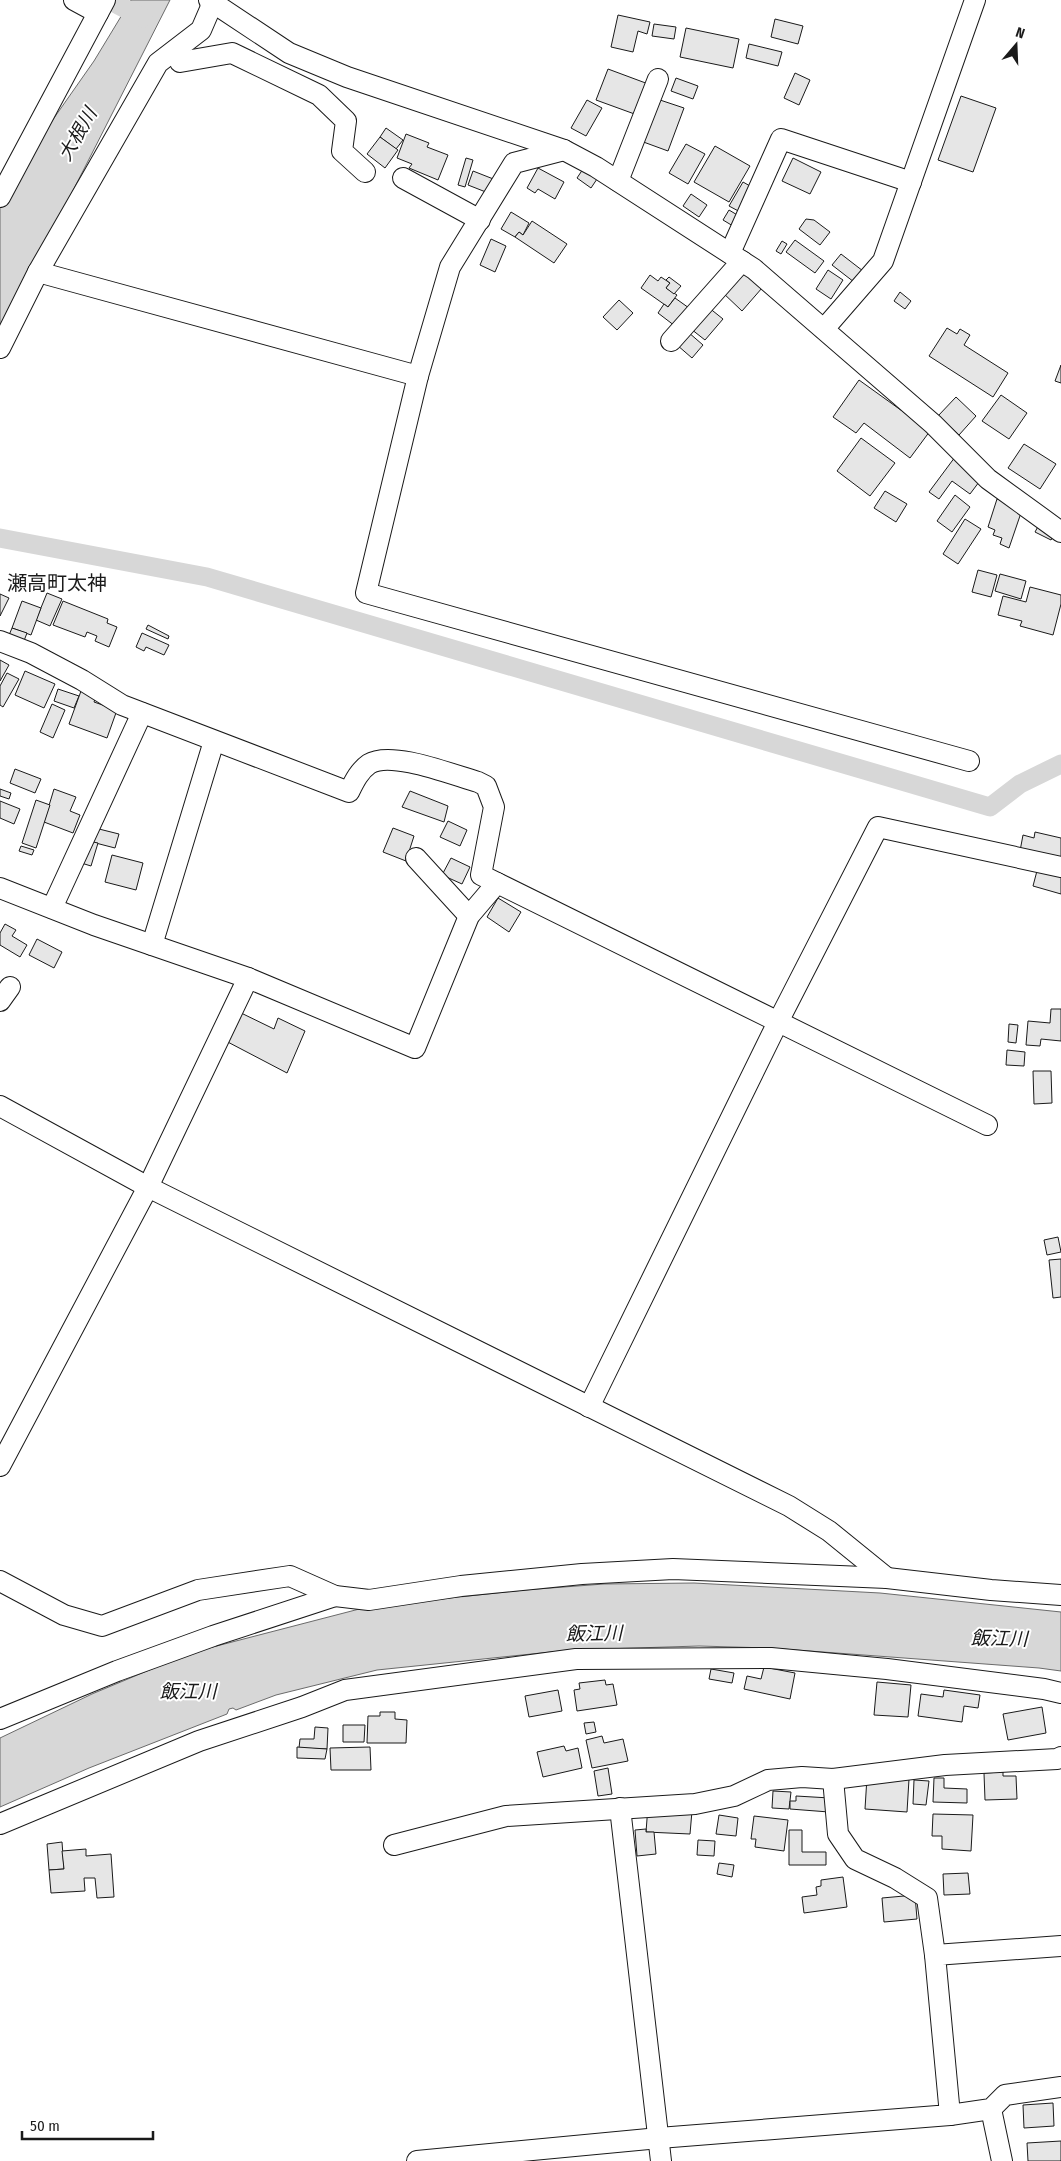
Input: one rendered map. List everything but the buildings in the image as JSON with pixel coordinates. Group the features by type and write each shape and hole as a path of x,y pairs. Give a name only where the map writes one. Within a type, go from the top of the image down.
{"street":[{"path":"0,197 102,5 74,0"},
{"path":"824,329 883,261 975,0"},
{"path":"0,348 38,272 158,63 201,30 212,1 298,56 347,77 564,150 590,163 754,269 933,424 988,480 1061,532"},
{"path":"176,50 180,62 232,54 319,94 346,121 342,150 365,172"},
{"path":"618,181 658,79"},
{"path":"671,341 736,257 781,139 911,182"},
{"path":"564,150 514,163 450,267 418,376 366,593 969,761"},
{"path":"403,178 480,220"},
{"path":"38,272 418,376"},
{"path":"0,641 30,653 82,680 122,706 349,792 360,771 370,763 384,760 400,760 478,782 486,786 494,807 481,875 987,1125"},
{"path":"52,908 142,713"},
{"path":"152,945 214,741"},
{"path":"589,1407 778,1022 878,827 1061,867"},
{"path":"416,858 469,916"},
{"path":"0,888 152,945 248,978 414,1048 469,916 497,883"},
{"path":"0,1466 148,1187 248,978"},
{"path":"0,1106 148,1187 789,1506 829,1531 887,1578"},
{"path":"0,1581 64,1615 102,1626 198,1590 290,1576 335,1596 369,1600 470,1585 582,1574 673,1569 887,1578 992,1590 1061,1595"},
{"path":"0,1718 117,1671 204,1639 335,1596"},
{"path":"0,1824 199,1741 302,1708 345,1690 576,1659 771,1658 887,1669 1044,1689 1061,1693"},
{"path":"394,1845 506,1816 695,1804 734,1796 768,1780 802,1777 833,1778 945,1765 1057,1759 1061,1757"},
{"path":"833,1778 838,1834 855,1859 895,1878 927,1898 935,1955 950,2115"},
{"path":"620,1808 661,2161"},
{"path":"935,1955 1061,1946"},
{"path":"417,2161 659,2138 950,2115 990,2110 1005,2095 1061,2087"},
{"path":"990,2110 1002,2161"}],"water":[{"name":"大根川","path":"131,0 170,0 0,334 0,195 94,61"},
{"name":"飯江川","path":"694,1583 880,1593 1061,1612 1061,1671 769,1648 699,1646 570,1650 377,1670 276,1695 236,1710 233,1708 229,1709 227,1714 89,1768 0,1807 0,1738 92,1694 178,1658 209,1648 367,1607 524,1590 604,1584"}],"waterway":[{"path":"109,0 143,18"},
{"path":"0,538 207,577 990,807 1020,784 1061,764"}],"district":[{"name":"瀬高町太神","path":"57,583"}]}
